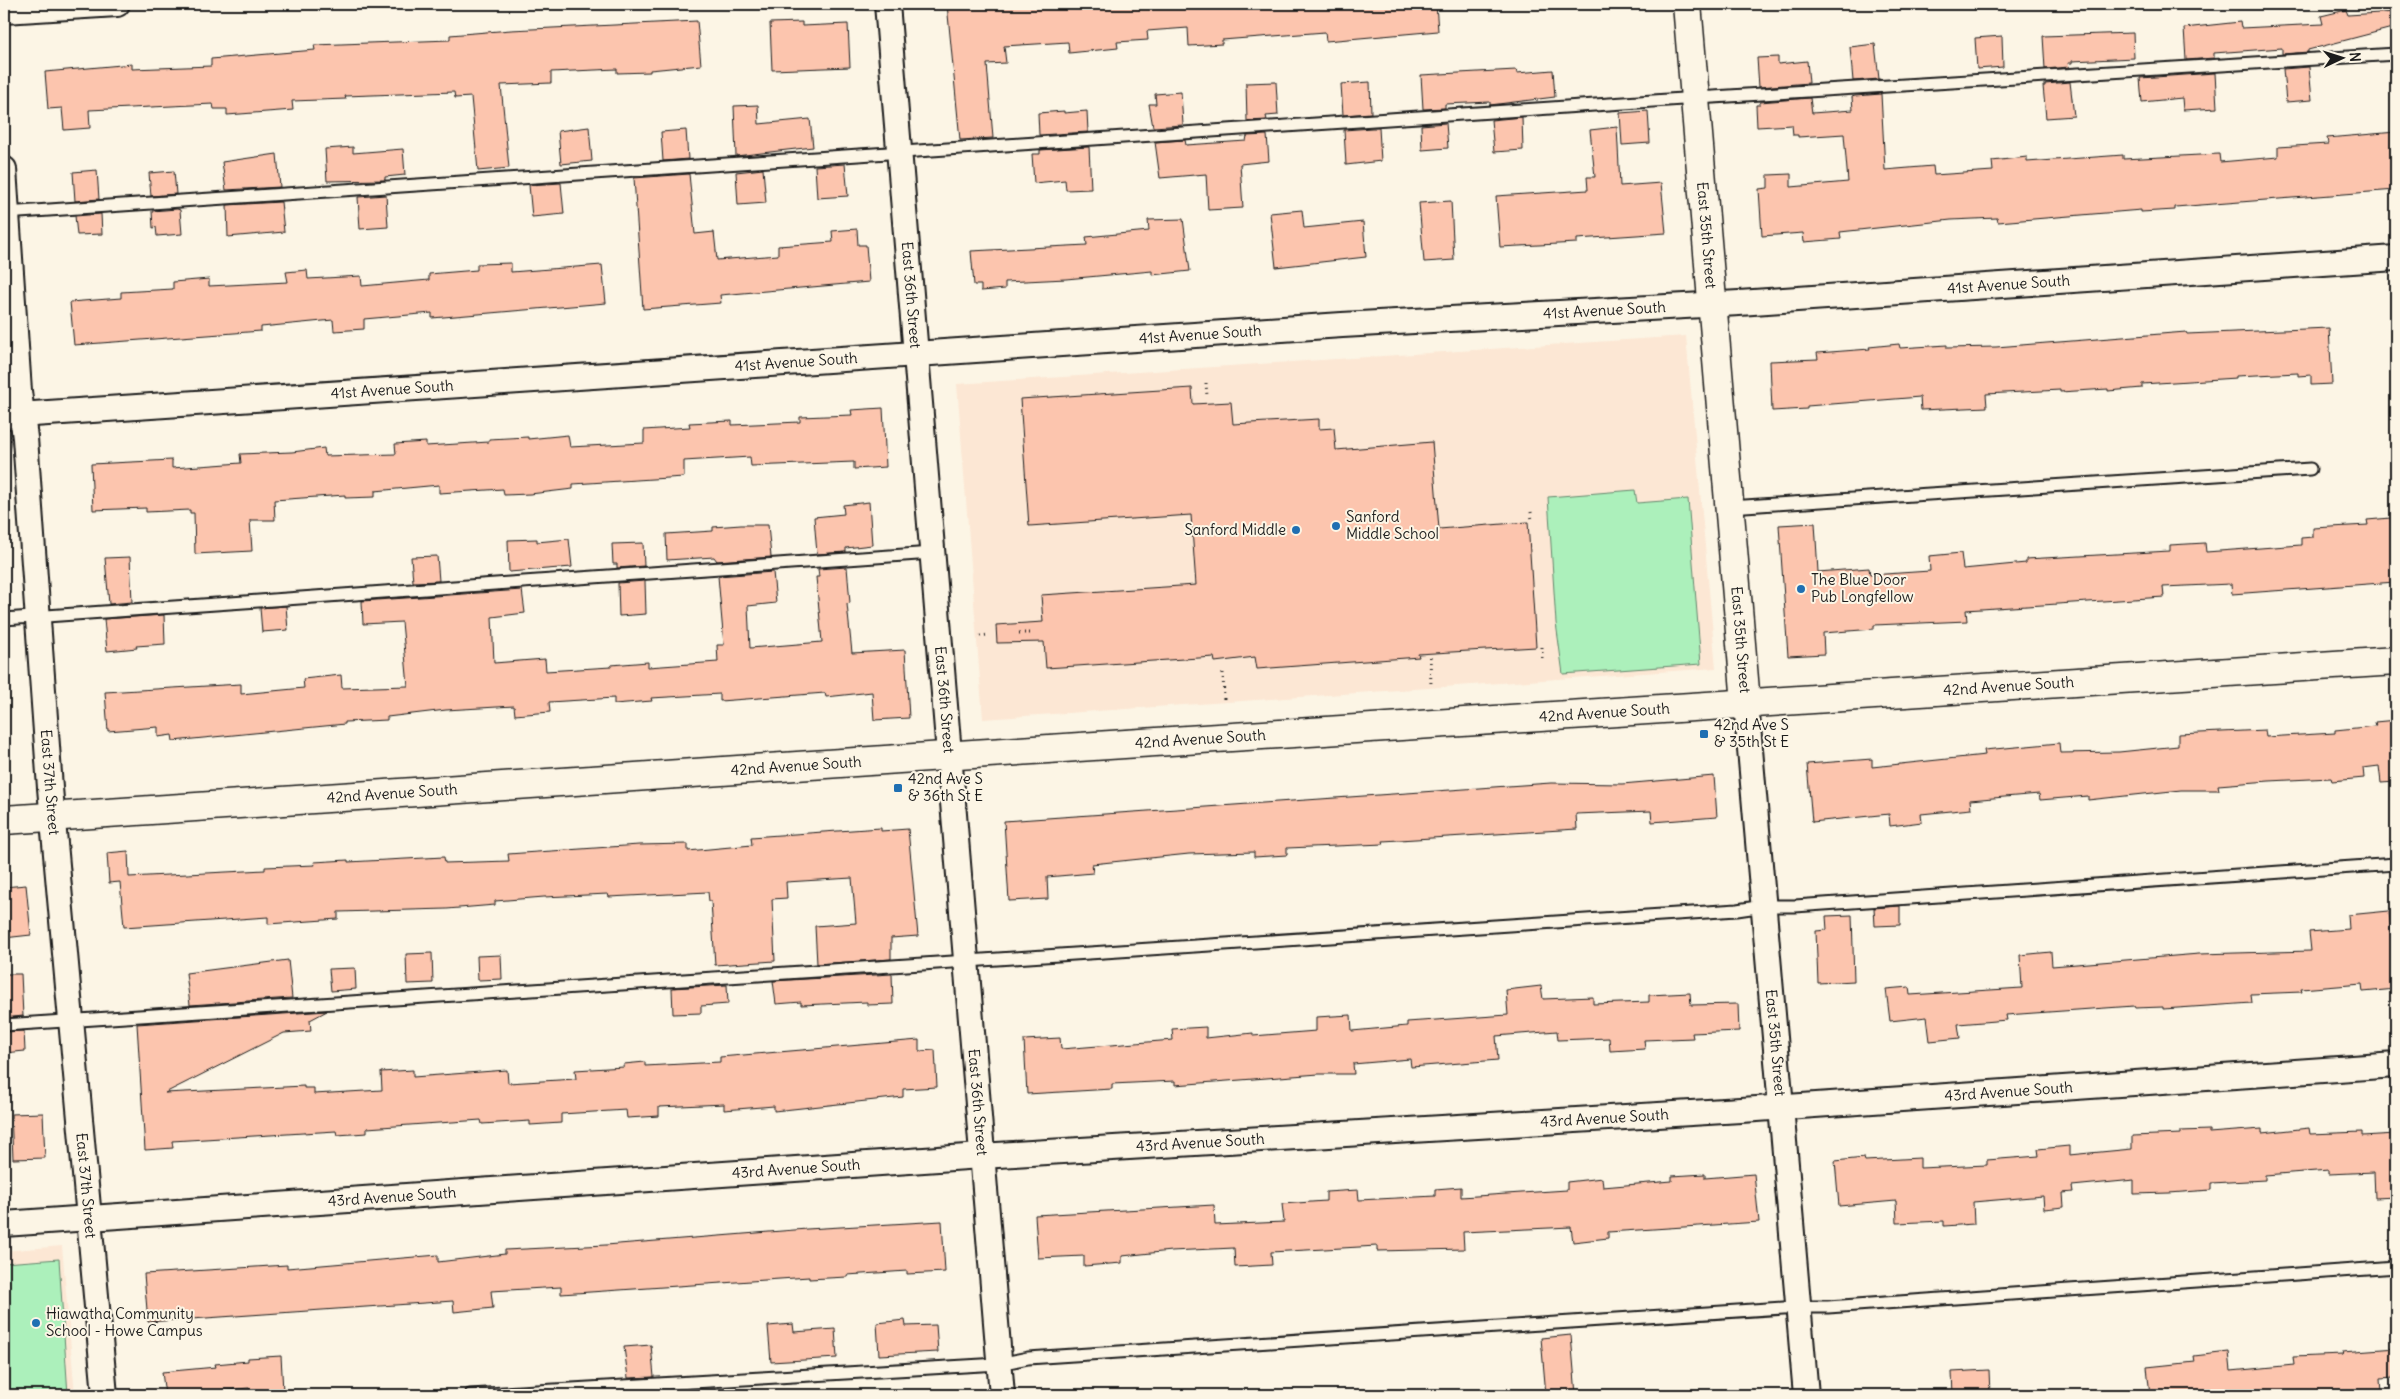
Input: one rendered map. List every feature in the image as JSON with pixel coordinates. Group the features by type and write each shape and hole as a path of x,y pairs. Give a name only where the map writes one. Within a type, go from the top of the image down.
{"street":[{"path":"4,11 117,4"},
{"name":"East 36th Street","path":"887,4 1002,1395"},
{"name":"East 35th Street","path":"1688,4 1806,1395"},
{"name":"East 37th Street","path":"4,169 18,391 13,416 37,616 105,1395"},
{"name":"41st Avenue South","path":"13,416 1440,319 1713,304 2396,258"},
{"name":"42nd Avenue South","path":"4,820 2396,661"},
{"name":"43rd Avenue South","path":"4,1224 981,1156 1781,1107 2396,1065"}],"lane":[{"path":"6,213 1697,98 2396,54"},
{"path":"1730,507 2310,468"},
{"path":"4,619 932,553"},
{"path":"4,1025 1737,910 1764,906 1804,905 2396,864"},
{"path":"470,1395 999,1364 1028,1358 1799,1307 1828,1307 2396,1267"}],"path":[{"path":"1206,383 1207,396"},
{"path":"1531,512 1532,521"},
{"path":"1019,633 1030,633"},
{"path":"980,636 988,635"},
{"path":"1542,647 1542,659"},
{"path":"1430,657 1431,685"},
{"path":"1223,672 1224,700"}],"shaded area":[{"name":"Sanford Middle School","path":"1686,336 1716,668 983,719 957,384"},
{"name":"Hiawatha Community School - Howe Campus","path":"62,1246 75,1395 4,1395 4,1251"}],"green space":[{"path":"1635,490 1637,503 1688,499 1701,664 1563,674 1556,623 1548,497"},
{"name":"Hiawatha Community School - Howe Campus","path":"59,1259 68,1395 4,1395 4,1263"}],"building":[{"path":"947,4 1050,4 1050,6 1072,4 1436,4 1438,31 1326,41 1325,32 1222,40 1222,44 1189,46 1188,28 1147,31 1148,40 1117,42 1118,48 1069,53 1068,42 1004,46 1006,63 987,64 993,138 960,140"},
{"path":"2346,10 2348,15 2396,12 2396,27 2308,50 2308,52 2282,54 2282,48 2214,53 2214,58 2186,60 2184,28 2240,22 2241,28 2323,24 2321,16"},
{"path":"697,21 701,65 650,70 650,72 617,73 617,69 551,72 551,83 501,85 509,168 478,171 471,97 455,98 454,92 345,96 346,99 292,101 293,110 227,115 227,109 214,109 213,104 89,110 90,128 64,130 62,108 48,109 45,72 132,64 132,69 211,66 211,59 315,50 314,45 450,40 450,35 511,30"},
{"path":"802,22 802,26 848,24 850,67 772,70 770,23"},
{"path":"2133,33 2134,58 2072,61 2072,63 2068,63 2069,67 2045,69 2043,36"},
{"path":"2002,36 2003,67 1977,69 1975,38"},
{"path":"1875,44 1879,79 1853,81 1850,47"},
{"path":"1778,57 1778,64 1807,61 1809,83 1759,87 1757,58"},
{"path":"2309,67 2312,100 2286,102 2283,69"},
{"path":"1516,70 1517,73 1553,70 1555,97 1490,105 1490,102 1445,104 1445,108 1423,109 1421,75"},
{"path":"2215,73 2217,108 2183,110 2182,98 2142,102 2140,78"},
{"path":"1276,82 1278,115 1266,116 1267,120 1247,121 1246,83"},
{"path":"1370,82 1371,113 1343,115 1341,84"},
{"path":"2070,82 2074,116 2046,118 2043,86 2045,84"},
{"path":"1181,92 1183,125 1153,127 1149,104 1156,104 1155,94"},
{"path":"1881,94 1885,170 1933,166 1934,175 1993,171 1992,161 2027,157 2027,162 2123,155 2123,159 2219,154 2220,162 2278,157 2278,147 2328,144 2327,138 2396,132 2396,190 2175,207 2175,210 2141,212 2141,210 1998,222 1997,218 1951,220 1840,232 1841,239 1804,242 1803,233 1762,236 1759,189 1768,188 1768,175 1791,174 1791,187 1848,182 1844,134 1798,137 1798,135 1793,135 1792,125 1757,127 1756,105 1760,105 1760,102 1810,98 1812,113 1853,110 1852,97"},
{"path":"758,105 759,124 810,119 813,147 736,156 734,106"},
{"path":"1064,111 1064,113 1087,111 1088,132 1039,135 1038,113"},
{"path":"1648,111 1650,143 1622,145 1620,113"},
{"path":"1522,117 1523,150 1494,152 1491,120"},
{"path":"1446,123 1448,148 1422,150 1421,125"},
{"path":"589,127 592,161 561,164 558,131"},
{"path":"1617,127 1620,186 1661,183 1666,233 1577,239 1577,243 1500,247 1496,196 1588,190 1587,177 1595,177 1590,130"},
{"path":"1379,128 1381,161 1346,165 1344,130"},
{"path":"686,130 688,159 663,161 661,132"},
{"path":"1267,135 1269,161 1240,164 1243,208 1208,210 1206,174 1160,178 1155,142 1185,140 1186,145 1246,141 1247,136"},
{"path":"353,147 353,153 403,149 405,175 385,177 385,180 327,181 325,149"},
{"path":"1089,147 1091,189 1066,190 1065,180 1034,183 1032,154 1040,154 1040,150"},
{"path":"277,154 280,187 226,190 222,162"},
{"path":"845,164 848,196 817,198 815,166"},
{"path":"763,169 766,203 738,205 736,172"},
{"path":"97,170 99,199 75,201 73,172"},
{"path":"174,171 176,194 151,196 149,173"},
{"path":"689,174 695,234 714,232 717,260 778,255 778,246 833,242 832,231 857,229 858,245 866,245 869,282 720,295 721,303 643,309 634,178"},
{"path":"561,183 564,214 532,217 529,185"},
{"path":"386,195 388,227 360,229 358,197"},
{"path":"1451,201 1454,260 1424,262 1419,203"},
{"path":"281,202 284,232 228,237 227,205"},
{"path":"180,210 182,234 157,236 156,227 153,228 152,211"},
{"path":"1302,210 1304,228 1363,222 1366,257 1276,267 1270,213"},
{"path":"101,214 102,234 77,235 75,216"},
{"path":"1183,219 1190,271 1152,275 1152,271 1066,279 1005,282 1005,289 981,291 981,285 974,285 971,251 1087,245 1086,237 1149,231 1148,220"},
{"path":"511,263 511,272 602,265 606,303 432,318 432,313 364,319 364,329 334,331 333,320 261,327 261,331 74,345 70,302 121,298 121,292 173,289 173,282 209,279 209,286 288,282 286,272 307,270 308,279 361,276 362,286 429,280 429,274 477,270 477,264"},
{"path":"2329,328 2332,384 2311,385 2311,375 2298,376 2298,373 2142,384 2142,388 2108,391 2108,389 2060,392 2060,390 1986,394 1987,407 1921,410 1920,397 1807,406 1807,409 1772,411 1770,361 1818,359 1817,353 1870,349 1869,347 1899,344 1900,348 1947,345 1947,348 1996,347 2186,332 2187,334"},
{"name":"Sanford Middle","path":"1192,388 1193,404 1231,402 1233,424 1319,419 1319,429 1334,428 1336,450 1432,442 1439,529 1528,522 1536,647 1418,654 1419,657 1257,669 1255,657 1215,662 1214,657 1046,668 1044,642 997,643 996,625 1043,622 1041,595 1196,585 1191,515 1029,526 1020,399"},
{"path":"883,408 886,467 854,469 854,462 751,466 750,457 684,461 684,477 573,484 573,489 530,494 504,495 503,489 439,493 439,485 375,491 375,497 345,498 345,495 274,500 275,520 250,520 252,551 195,554 194,513 190,513 190,510 146,512 146,508 93,510 91,464 172,460 172,468 241,463 240,454 292,452 324,448 325,456 396,454 395,444 426,442 426,446 489,442 489,439 528,437 528,439 568,435 570,447 644,443 644,430 690,427 689,423 732,421 732,425 800,422 800,417 852,415 851,410"},
{"path":"869,502 872,545 846,548 846,552 817,554 814,517 844,514 843,505"},
{"path":"2391,518 2395,582 2232,594 2231,584 2163,587 2164,597 1966,610 1967,621 1874,625 1874,629 1823,633 1824,654 1788,656 1779,525 1815,523 1818,572 1869,568 1870,575 1930,571 1929,556 1961,553 1963,569 2026,563 2026,559 2170,551 2170,545 2205,543 2206,552 2301,545 2301,538 2313,537 2313,528 2368,525 2367,520"},
{"path":"768,525 771,557 717,561 714,557 667,560 666,534 713,531 713,527"},
{"path":"537,539 537,542 569,539 572,567 509,572 508,540"},
{"path":"643,543 644,566 617,568 617,564 613,564 612,544"},
{"path":"437,556 439,581 413,582 411,557"},
{"path":"130,557 132,602 109,604 105,558"},
{"path":"847,567 850,603 847,604 852,653 905,650 909,718 874,720 872,692 826,697 825,693 720,701 720,694 651,698 652,701 614,704 614,698 549,702 550,712 515,715 514,706 446,710 387,717 387,720 345,722 345,724 173,741 172,735 158,737 158,727 108,731 105,692 241,684 241,694 304,688 303,679 341,675 342,688 408,686 402,622 363,624 362,601 522,590 525,613 492,617 494,663 545,659 546,671 611,667 611,665 648,662 648,667 718,662 717,645 724,645 718,576 773,572 776,603 748,606 750,648 822,642 816,577 819,577 818,569"},
{"path":"645,581 646,614 619,616 618,583"},
{"path":"286,606 288,630 262,632 260,608"},
{"path":"164,615 165,644 107,651 104,619"},
{"path":"2396,720 2396,782 2381,783 2379,766 2363,768 2364,778 2332,781 2331,778 2269,781 2218,785 2219,790 2181,790 2088,800 2088,796 2040,800 2039,794 1970,800 1971,809 1921,814 1922,822 1890,826 1889,814 1812,822 1807,764 1872,759 1872,767 1985,755 1984,750 2059,743 2060,753 2119,752 2178,746 2178,734 2265,730 2266,737 2335,733 2335,730 2376,726 2375,722"},
{"path":"1714,776 1717,817 1652,822 1651,811 1576,814 1577,829 1383,841 1384,844 1287,848 1287,855 1254,857 1254,852 1189,854 1092,864 1093,873 1047,877 1048,899 1009,901 1004,821 1551,783 1622,784"},
{"path":"881,828 881,831 908,829 918,936 891,938 891,959 817,964 815,926 856,923 852,878 786,882 787,898 772,899 775,961 715,965 711,901 709,901 708,892 609,897 608,894 544,897 495,901 495,905 447,909 338,912 338,919 268,924 268,917 124,927 120,882 109,883 107,853 128,851 129,877 265,870 265,867 315,865 314,862 348,860 348,862 444,857 445,863 509,861 508,854 639,845 688,844 688,851 752,845 751,837"},
{"path":"26,885 31,935 4,938 4,887"},
{"path":"1900,906 1900,925 1875,926 1874,908"},
{"path":"2389,911 2396,989 2363,992 2362,984 2301,989 2302,992 2251,994 2252,1003 2163,1009 2163,1007 2135,1008 2134,1006 2006,1015 2007,1020 1958,1024 1960,1038 1930,1041 1927,1017 1890,1021 1886,989 1909,987 1910,995 2022,988 2020,955 2051,952 2052,966 2199,954 2311,951 2309,932 2349,929 2348,915"},
{"path":"1852,915 1854,981 1818,983 1816,931 1827,930 1826,916"},
{"path":"432,953 433,983 407,984 406,954"},
{"path":"501,955 502,979 478,980 477,956"},
{"path":"288,960 292,998 190,1005 186,973"},
{"path":"355,968 356,989 331,991 329,969"},
{"path":"4,974 21,974 23,1016 4,1018"},
{"path":"892,974 893,1004 867,1005 867,1002 801,1005 801,1002 776,1004 773,981"},
{"path":"727,985 728,1004 701,1006 701,1013 673,1014 672,988"},
{"path":"1541,986 1543,999 1593,997 1593,1004 1649,1002 1649,995 1690,993 1691,1005 1738,1004 1739,1031 1692,1033 1693,1038 1644,1040 1645,1049 1610,1051 1609,1038 1558,1040 1557,1031 1496,1036 1498,1060 1411,1067 1410,1059 1353,1064 1354,1074 1319,1074 1175,1085 1175,1081 1112,1084 1112,1089 1027,1094 1024,1040 1060,1038 1061,1049 1173,1040 1172,1029 1206,1027 1206,1038 1253,1033 1253,1036 1316,1031 1316,1017 1351,1015 1352,1031 1407,1026 1407,1022 1508,1015 1506,990"},
{"path":"327,1011 310,1020 311,1031 284,1033 165,1093 304,1086 304,1088 314,1088 314,1094 382,1090 381,1072 413,1070 413,1077 507,1070 508,1083 576,1079 575,1070 624,1067 624,1064 645,1062 645,1066 720,1062 720,1057 919,1040 919,1051 935,1050 937,1087 903,1089 903,1097 774,1111 774,1106 724,1110 724,1104 659,1107 659,1116 627,1118 626,1110 561,1114 561,1123 530,1125 530,1121 482,1124 481,1120 367,1128 367,1133 337,1135 336,1131 172,1141 173,1148 145,1150 137,1024"},
{"path":"24,1031 25,1051 4,1053 4,1032"},
{"path":"43,1113 45,1158 13,1159 11,1114"},
{"path":"2309,1128 2310,1134 2362,1132 2362,1136 2396,1134 2396,1197 2375,1198 2374,1172 2329,1174 2329,1170 2265,1175 2265,1180 2211,1183 2211,1190 2169,1193 2134,1194 2134,1180 2072,1186 2073,1192 2063,1193 2064,1207 2044,1209 2043,1196 1973,1202 1974,1224 1944,1226 1944,1221 1897,1223 1896,1201 1839,1206 1835,1161 1864,1158 1865,1161 1920,1158 1920,1168 1987,1165 1987,1160 2039,1156 2038,1149 2069,1146 2069,1155 2132,1149 2132,1136 2181,1134 2181,1131 2209,1130 2209,1133 2262,1129 2262,1133"},
{"path":"1705,1174 1705,1178 1754,1174 1759,1222 1608,1232 1608,1238 1573,1242 1571,1227 1463,1232 1464,1249 1377,1251 1377,1246 1271,1252 1272,1265 1235,1267 1234,1248 1122,1256 1122,1263 1084,1266 1084,1256 1038,1258 1035,1215 1214,1205 1215,1225 1284,1222 1282,1204 1326,1201 1326,1192 1358,1190 1359,1200 1435,1196 1435,1189 1461,1187 1461,1197 1567,1190 1567,1182 1602,1178 1603,1187 1672,1181 1672,1176"},
{"path":"942,1221 945,1272 907,1274 907,1271 847,1275 847,1277 809,1279 809,1277 561,1294 561,1287 491,1291 493,1308 454,1312 453,1301 148,1322 144,1274 287,1265 287,1268 438,1255 438,1262 505,1254 505,1250 606,1245 807,1229"},
{"path":"905,1320 906,1326 936,1325 938,1352 879,1355 877,1323"},
{"path":"793,1324 794,1332 835,1329 837,1358 771,1362 768,1326"},
{"path":"1571,1335 1576,1395 1546,1395 1541,1338"},
{"path":"651,1345 654,1377 628,1378 624,1347"},
{"path":"2396,1348 2396,1377 2380,1378 2381,1393 2361,1395 2150,1395 2147,1367 2195,1362 2194,1356 2229,1352 2231,1371 2294,1365 2293,1357 2343,1355 2342,1352"},
{"path":"281,1356 283,1391 250,1393 249,1388 194,1393 194,1395 165,1395 162,1372 216,1367 215,1364 248,1361 248,1358"},
{"path":"1989,1370 1990,1395 1953,1395 1952,1372"},
{"path":"655,1392 656,1395 629,1395 629,1393"}],"place":[{"name":"Sanford Middle School","path":"1336,526"},
{"name":"Sanford Middle","path":"1296,530"},
{"name":"The Blue Door Pub Longfellow","path":"1801,589"},
{"name":"42nd Ave S & 35th St E","path":"1704,734"},
{"name":"42nd Ave S & 36th St E","path":"898,788"},
{"name":"Hiawatha Community School - Howe Campus","path":"36,1323"}]}
